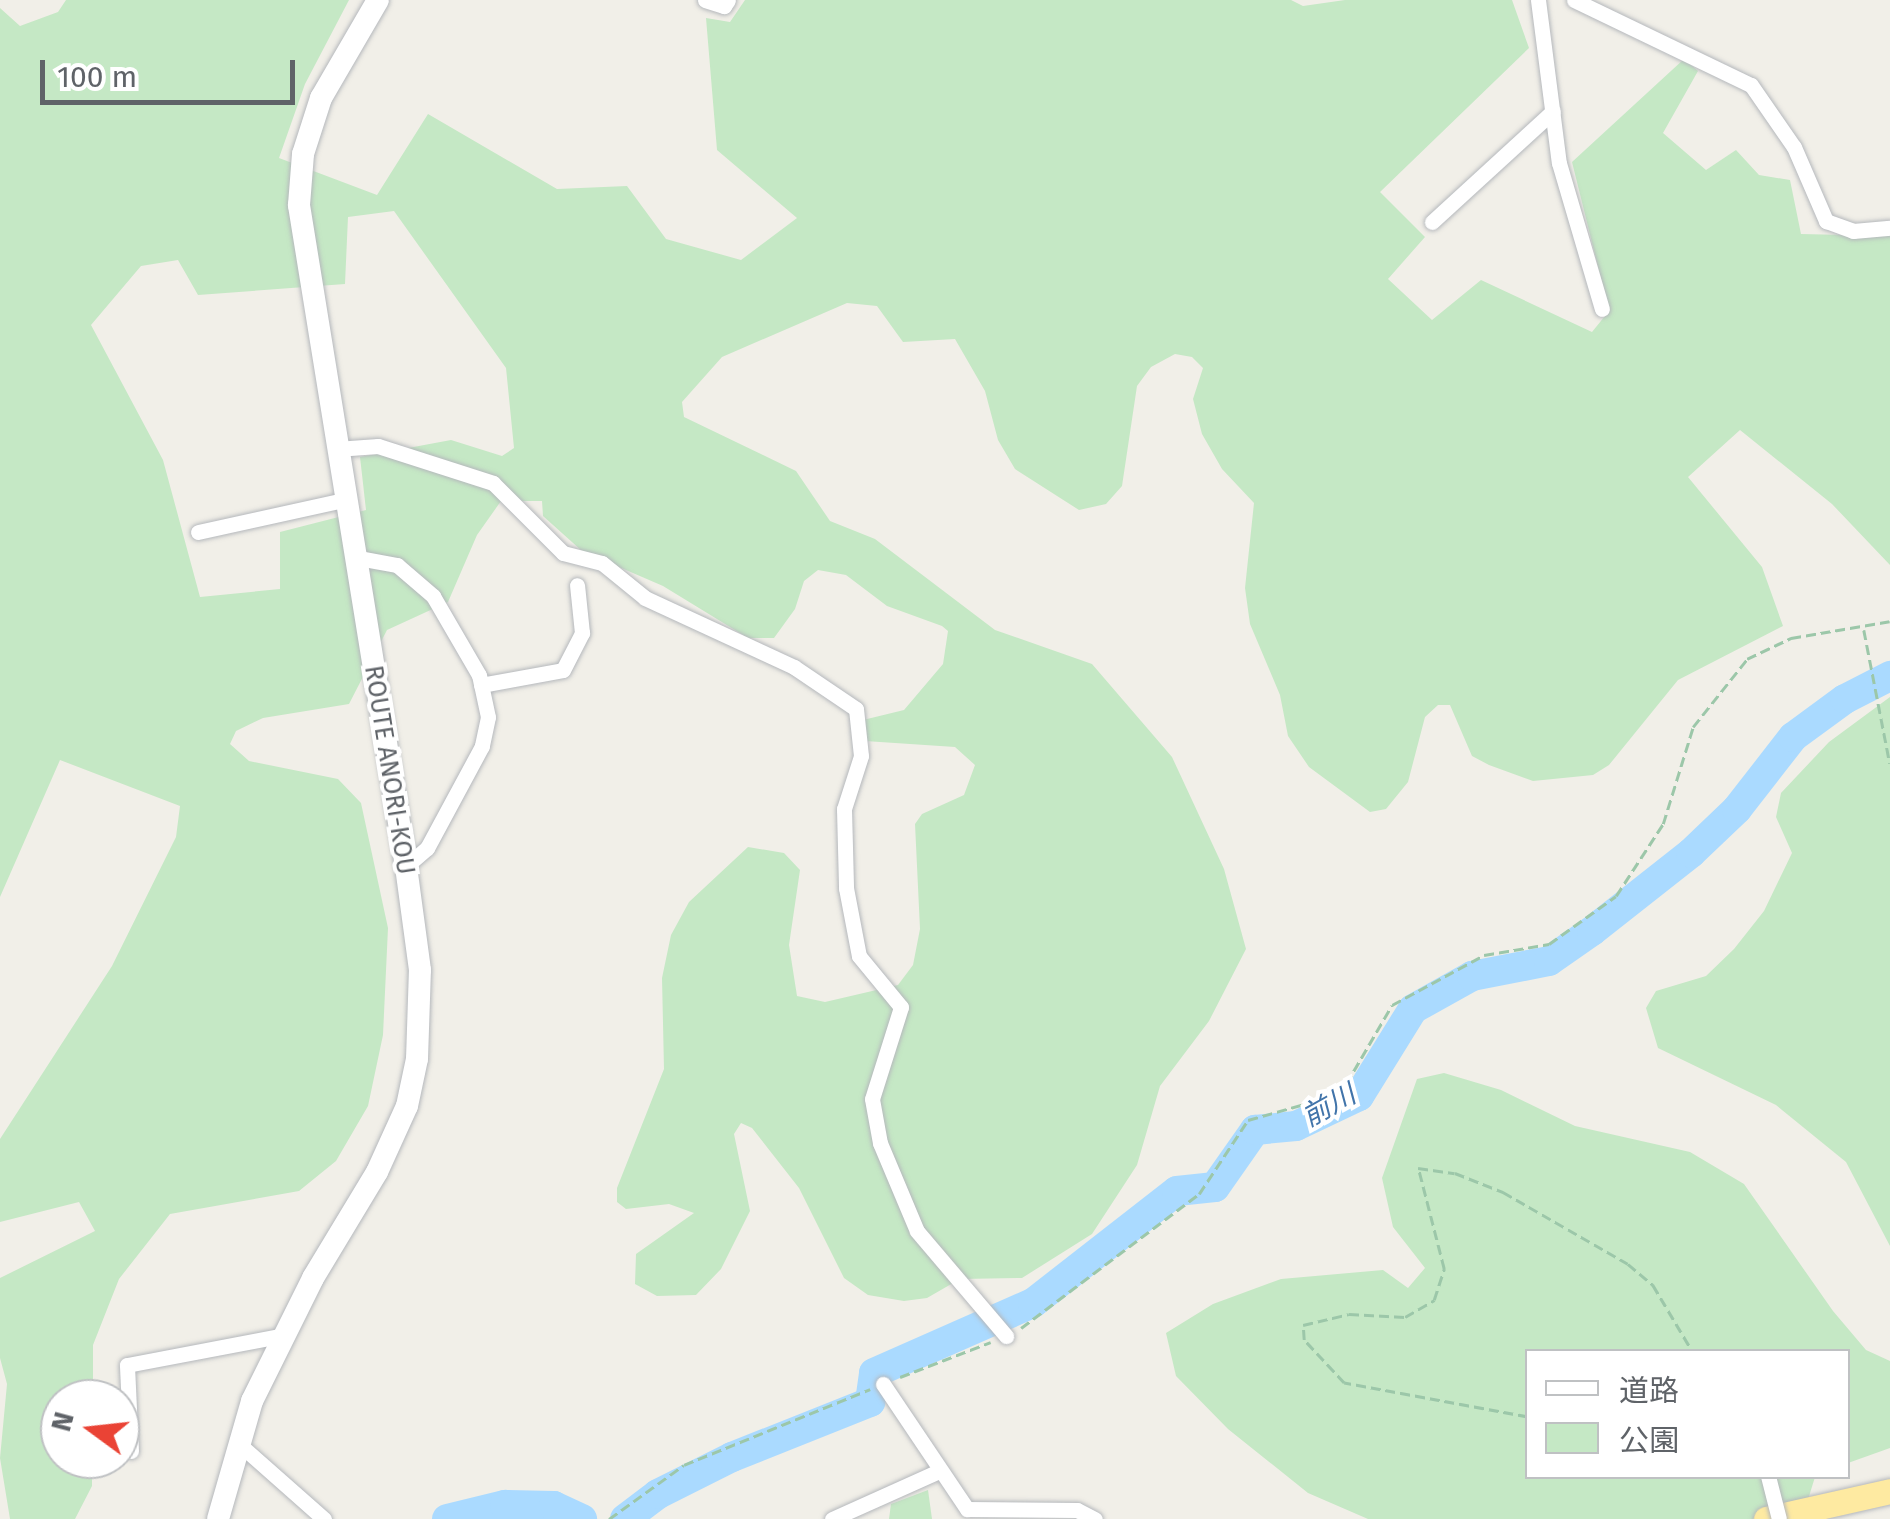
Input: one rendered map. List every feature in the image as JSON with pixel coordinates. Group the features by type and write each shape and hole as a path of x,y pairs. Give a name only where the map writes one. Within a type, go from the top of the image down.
{"highway":[{"path":"1766,1519 1890,1490"}],"main road":[{"name":"ROUTE ANORI-KOU","path":"218,1519 238,1444 284,1335 377,1172 406,1106 421,1020 406,866 301,228 300,179 321,98 378,0"}],"street":[{"path":"704,0 724,6 728,0"},
{"path":"1538,0 1559,163 1602,309"},
{"path":"1574,0 1752,86 1794,147 1826,221 1853,231 1890,228"},
{"path":"1432,222 1554,111"},
{"path":"336,449 378,446 493,483 563,553 602,563 645,598 794,667 856,709 861,756 844,809 846,888 859,956 901,1006 872,1099 880,1143 917,1232 1000,1326"},
{"path":"198,532 344,500"},
{"path":"354,556 397,565 433,596 481,685 489,732 427,848 406,866"},
{"path":"481,685 563,670 582,633 578,585"},
{"path":"128,1379 127,1365 284,1335"},
{"path":"883,1384 958,1502 976,1513 1077,1510 1094,1519"},
{"path":"238,1444 324,1519"},
{"path":"832,1519 939,1471"},
{"path":"1769,1479 1779,1519"}],"path":[{"path":"883,1384 1000,1326 1200,1194 1248,1120 1322,1099 1346,1084 1392,1005 1484,955 1549,944 1616,896 1644,862 1662,824 1693,726 1747,659 1790,638 1890,622"},
{"path":"1864,628 1890,764"},
{"path":"1525,1416 1344,1384 1304,1340 1304,1324 1349,1314 1405,1317 1434,1300 1444,1269 1418,1168 1455,1173 1502,1192 1628,1264 1654,1285 1691,1349"},
{"path":"609,1519 684,1465 863,1392"}],"green space":[{"path":"66,0 349,0 305,84 279,158 377,195 428,114 557,189 627,186 666,239 741,260 797,218 717,150 706,18 730,22 745,0 1291,0 1303,6 1345,0 1512,0 1529,48 1380,192 1425,237 1388,279 1432,320 1481,280 1592,332 1609,311 1572,162 1684,59 1698,71 1663,133 1706,170 1736,150 1759,175 1790,180 1801,234 1890,236 1890,565 1832,504 1740,430 1688,477 1762,567 1783,626 1678,680 1609,765 1593,775 1533,781 1489,765 1472,756 1450,705 1438,705 1425,717 1408,782 1386,809 1370,812 1309,767 1288,736 1280,695 1250,624 1245,588 1254,503 1222,469 1202,434 1193,399 1203,368 1192,357 1175,354 1151,367 1137,386 1122,486 1106,504 1079,510 1015,469 998,440 985,391 955,339 903,342 877,306 847,303 722,357 682,402 684,417 796,471 830,521 875,539 995,630 1092,664 1172,757 1224,869 1246,949 1209,1021 1160,1086 1137,1165 1092,1234 1022,1278 960,1279 927,1298 904,1301 868,1295 844,1278 799,1188 752,1128 741,1123 734,1134 750,1211 721,1269 696,1295 657,1296 635,1284 636,1254 694,1213 669,1204 626,1209 617,1202 617,1188 664,1069 662,978 671,935 689,902 748,847 784,853 800,870 789,945 797,996 825,1002 898,985 913,965 920,929 915,824 922,814 964,795 975,765 955,747 865,741 863,720 904,710 943,664 948,631 942,626 887,606 846,575 818,570 804,581 795,609 774,638 748,638 663,586 582,551 543,516 542,501 501,501 477,535 448,602 387,630 349,704 263,718 236,731 230,744 249,761 338,779 361,803 388,928 383,1035 368,1106 336,1161 299,1191 170,1214 119,1279 93,1345 93,1379 40,1379 40,1479 92,1479 75,1519 10,1519 0,1458 7,1384 0,1358 0,1278 95,1231 79,1202 0,1222 0,1139 112,966 176,837 180,806 60,760 0,897 0,8 20,26 58,12","holes":["394,211 506,368 514,448 502,456 451,440 360,457 366,510 280,532 280,589 200,597 163,460 91,325 141,266 178,260 198,295 345,284 348,217"]},
{"path":"1890,697 1890,1246 1846,1162 1776,1105 1658,1048 1646,1008 1656,991 1706,976 1764,911 1792,853 1776,817 1781,793 1829,742"},
{"path":"1444,1073 1501,1090 1575,1126 1690,1152 1744,1184 1833,1311 1866,1350 1890,1361 1890,1448 1850,1462 1850,1349 1525,1349 1525,1479 1814,1479 1802,1519 1368,1519 1308,1493 1228,1429 1176,1376 1166,1333 1213,1304 1281,1279 1383,1270 1408,1288 1425,1268 1393,1227 1382,1178 1417,1079"},
{"path":"928,1490 932,1519 889,1519 891,1504"}],"waterway":[{"name":"前川","path":"625,1519 658,1494 732,1457 870,1402 874,1373 1033,1303 1177,1191 1215,1187 1255,1130 1296,1126 1359,1096 1413,1009 1472,976 1549,961 1592,931 1691,853 1737,809 1793,737 1845,699 1890,676"},
{"name":"前川","path":"447,1519 505,1505 554,1506 582,1519"}]}
